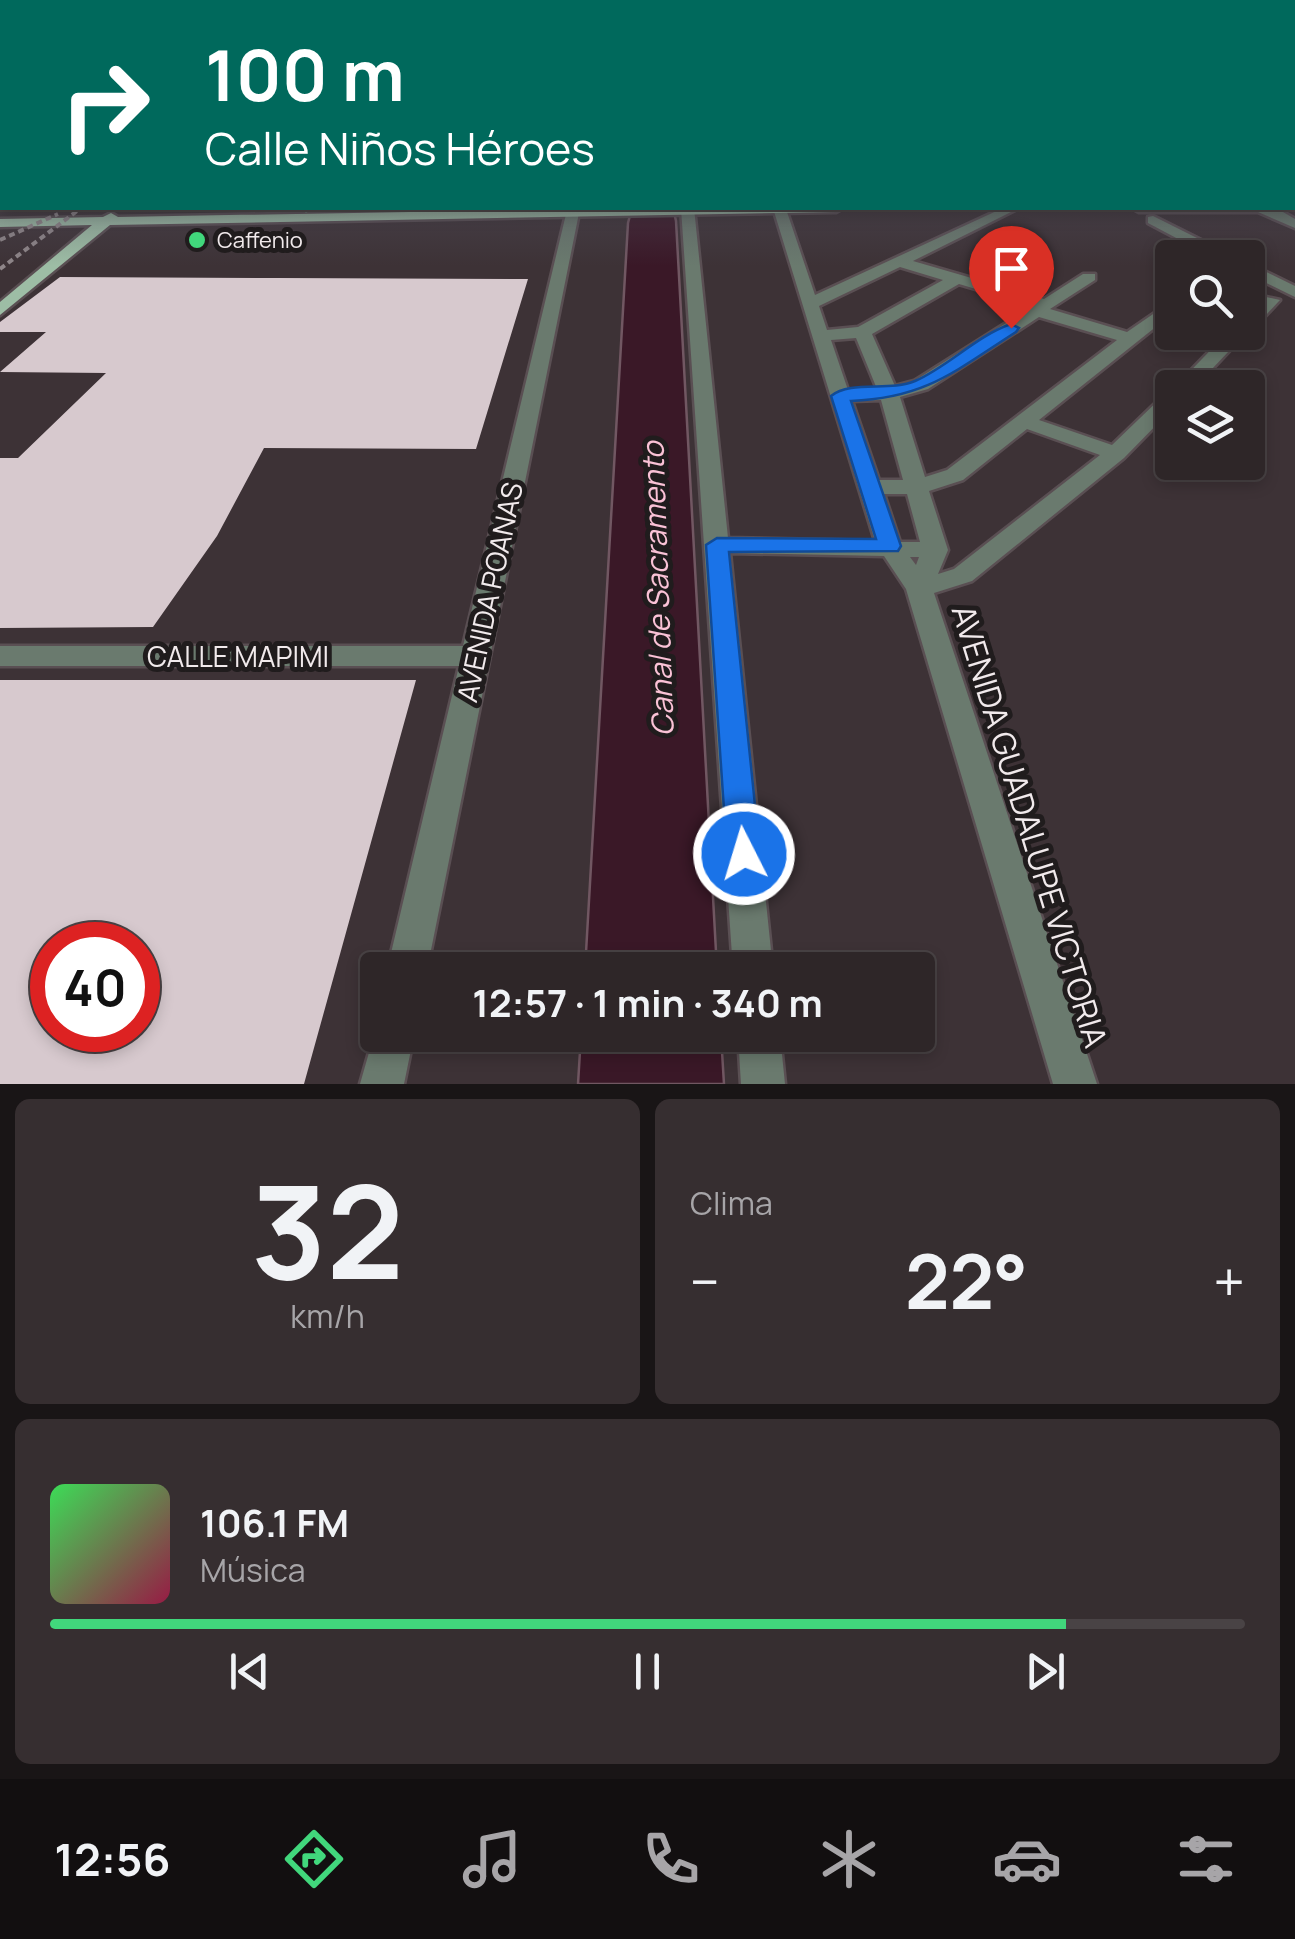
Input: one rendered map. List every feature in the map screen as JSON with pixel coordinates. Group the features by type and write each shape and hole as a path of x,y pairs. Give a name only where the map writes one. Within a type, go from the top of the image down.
{"main road":[{"path":"0,223 106,213 227,210"},
{"path":"0,214 685,210"},
{"path":"0,290 106,213"},
{"path":"0,310 106,213"}],"street":[{"path":"685,210 752,952"},
{"name":"AVENIDA GUADALUPE VICTORIA","path":"779,210 890,546 918,589 1074,1084"},
{"path":"810,304 1008,210"},
{"path":"1257,210 1295,224"},
{"name":"AVENIDA POANAS","path":"411,952 572,213"},
{"path":"1152,220 1191,240"},
{"path":"899,262 958,278 1131,338"},
{"path":"840,396 889,394 932,380 1088,277"},
{"path":"1265,277 1295,292"},
{"path":"820,336 862,332 958,278"},
{"path":"870,486 919,487 955,475 1155,319"},
{"path":"717,545 935,550 889,394 862,332"},
{"path":"1201,370 1221,350"},
{"path":"918,589 964,575 1116,454 1155,415"},
{"path":"1024,422 1116,454"},
{"name":"AVENIDA GUADALUPE VICTORIA","path":"918,589 935,550"},
{"name":"CALLE MAPIMI","path":"0,656 476,656"},
{"path":"382,1084 389,1052"},
{"path":"760,1052 763,1084"}],"water":[{"name":"Canal de Sacramento","path":"631,210 673,210 716,952 586,952 628,223"},
{"path":"580,1052 722,1052 724,1084 578,1084"}],"building":[{"path":"60,277 528,279 476,449 264,448 217,536 153,627 0,628 0,458 18,458 106,373 0,372 46,332 0,332 0,322"},
{"path":"0,680 416,680 304,1084 0,1084"}],"railway":[{"path":"0,269 78,210"},
{"path":"0,240 58,214"}],"place":[{"name":"Caffenio","path":"197,240"}],"route":[{"path":"744,854 717,545 890,546 840,396 889,394 921,385 1011,328"}]}
